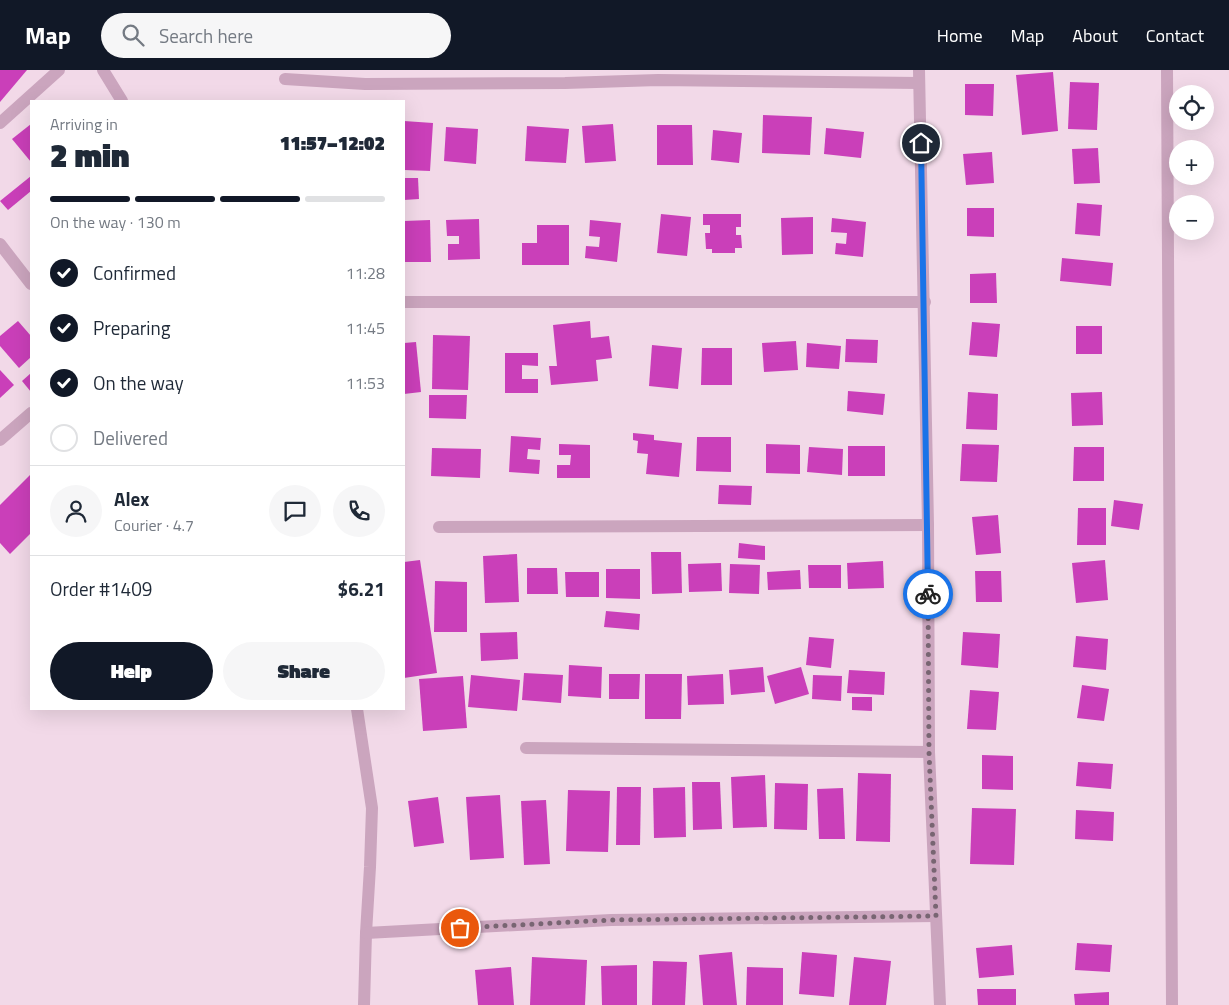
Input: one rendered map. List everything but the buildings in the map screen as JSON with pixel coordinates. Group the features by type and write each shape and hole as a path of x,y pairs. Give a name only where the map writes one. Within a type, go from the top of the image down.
{"street":[{"path":"0,123 59,70"},
{"path":"103,70 121,100"},
{"path":"1167,70 1172,1005"},
{"path":"285,79 383,84 565,83 919,76 925,302 929,752 940,1005"},
{"path":"0,244 30,283"},
{"path":"405,302 925,302"},
{"path":"0,440 30,414"},
{"path":"439,527 928,525"},
{"path":"357,710 372,808 364,1005"},
{"path":"526,748 929,752"},
{"path":"366,933 611,920 936,916"}],"way so far":[{"path":"460,928 611,920 936,916 929,752 928,594"}],"route":[{"path":"921,143 928,594"}]}
